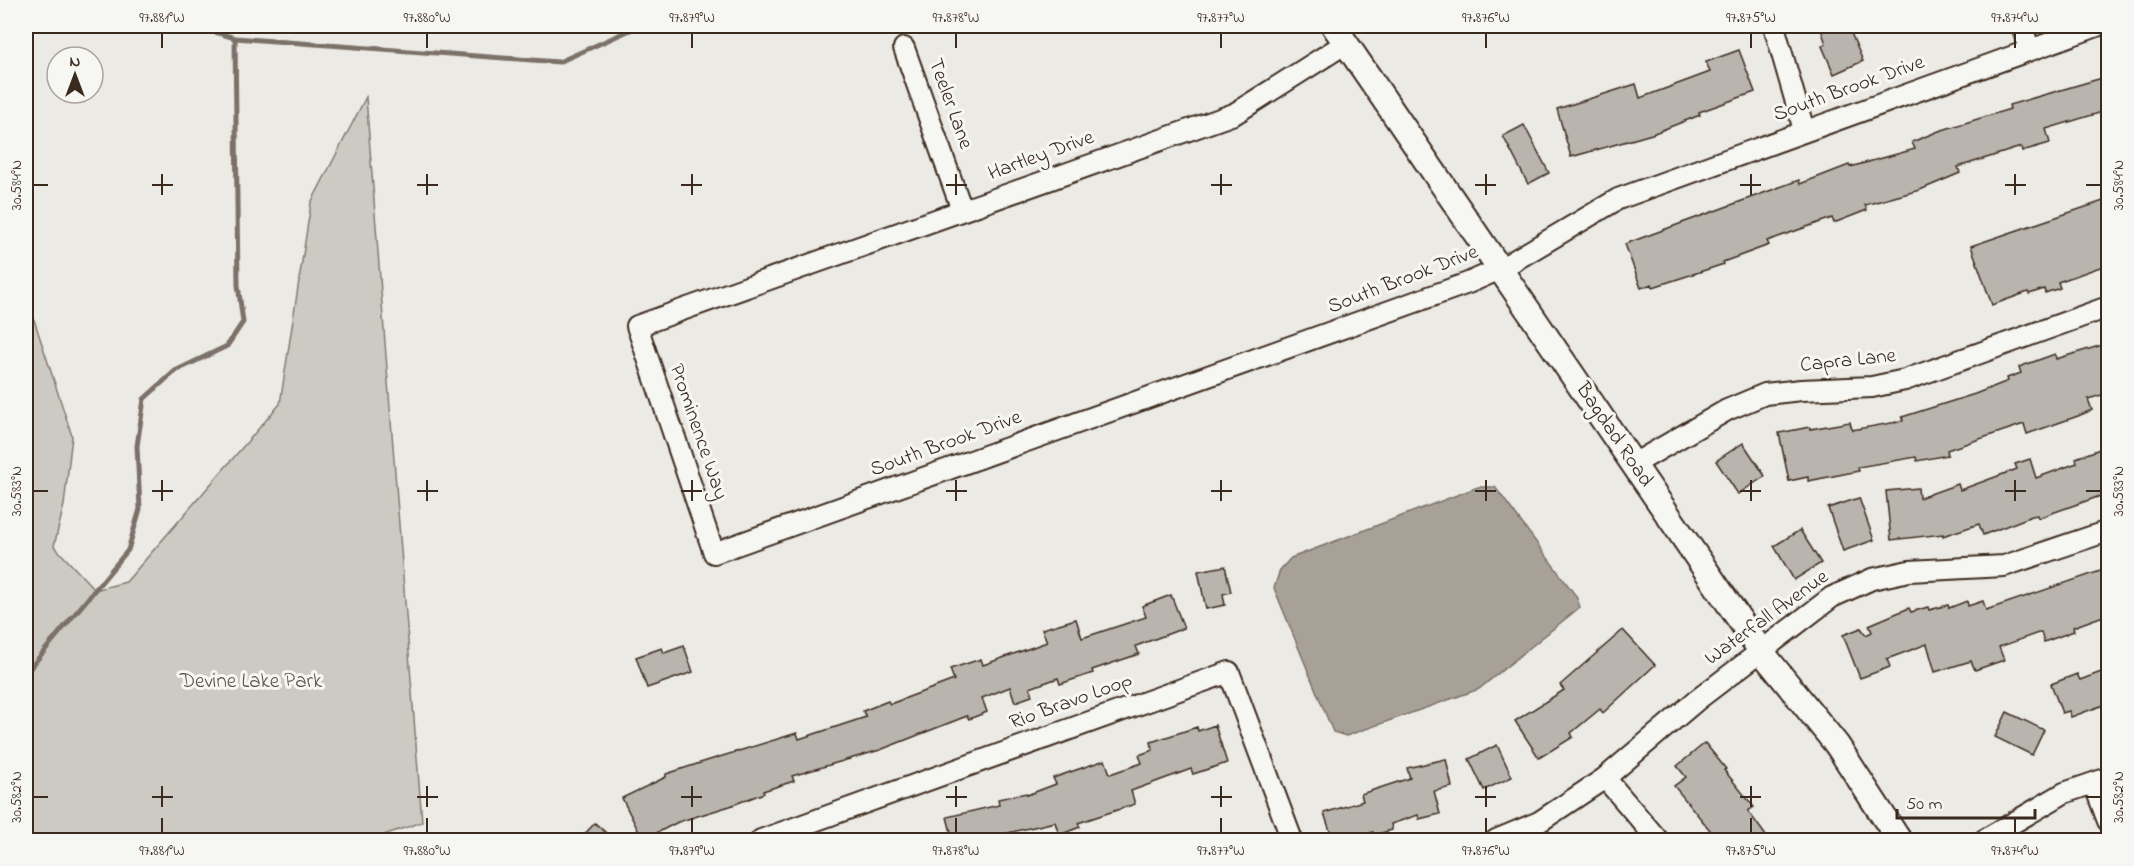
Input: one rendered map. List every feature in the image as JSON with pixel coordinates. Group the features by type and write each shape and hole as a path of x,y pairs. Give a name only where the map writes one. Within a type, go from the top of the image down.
{"street":[{"path":"1774,26 1804,130"},
{"path":"2022,26 2029,49"},
{"name":"South Brook Drive","path":"714,553 1468,283 1500,269 1618,199 2097,26"},
{"name":"Hartley Drive","path":"638,326 1234,114 1340,34"},
{"name":"Bagdad Road","path":"1340,34 1761,651 1837,745 1899,840"},
{"name":"Teeler Lane","path":"904,48 962,210"},
{"name":"Capra Lane","path":"1634,464 1727,410 1765,394 1872,387 1905,380 2109,308"},
{"name":"Prominence Way","path":"638,326 714,553"},
{"name":"Waterfall Avenue","path":"1496,840 1539,822 1605,778 1697,700 1832,597 1872,579 1909,571 2004,566 2109,531"},
{"name":"Rio Bravo Loop","path":"761,840 1229,672 1292,840"},
{"path":"1605,778 1658,840"},
{"path":"1984,840 2064,794 2101,781 2109,821"}],"green space":[{"name":"Devine Lake Park","path":"366,97 422,822 369,840 26,840 26,295 72,436 64,505 54,546 95,590 126,582 280,404 311,203"}],"shaded area":[{"path":"1478,487 1495,487 1576,596 1580,607 1479,689 1346,736 1333,732 1274,588 1280,570 1291,558"}],"building":[{"path":"1820,26 1848,26 1863,61 1834,74 1822,46 1826,44"},
{"path":"1739,50 1755,92 1699,112 1700,115 1652,134 1571,157 1557,109 1636,84 1640,98 1710,72 1706,62"},
{"path":"2109,76 2109,110 2046,129 2050,143 2022,151 2021,147 1958,167 1960,173 1920,190 1865,205 1867,210 1834,223 1832,218 1767,241 1769,245 1723,262 1724,264 1653,287 1652,284 1641,288 1625,244 1799,180 1800,184 1849,165 1850,167 1915,149 1912,142 1939,131 2010,109 2009,105"},
{"path":"1524,125 1549,173 1528,184 1503,136"},
{"path":"2109,199 2109,264 2058,282 2060,288 2045,293 2044,289 2029,294 2028,292 1992,305 1971,246"},
{"path":"2109,343 2109,393 2088,399 2092,410 2027,434 2024,424 1947,450 1948,455 1917,461 1916,457 1858,467 1859,471 1808,481 1808,477 1789,481 1779,433 1850,422 1852,430 1903,421 1902,417 2008,381 2007,378 2021,373 2019,367 2055,354 2056,359"},
{"path":"1743,443 1765,476 1738,494 1716,461"},
{"path":"2105,447 2109,456 2109,487 2104,489 2106,494 2038,518 2037,515 2032,516 1983,535 1979,524 1943,536 1943,534 1891,540 1886,491 1918,488 1919,498 1958,484 1960,490 2017,469 2015,464 2030,459 2036,478 2077,463 2076,458"},
{"path":"1859,498 1874,540 1843,551 1828,508"},
{"path":"1800,530 1821,563 1794,580 1774,546"},
{"path":"1225,566 1231,592 1223,594 1225,605 1206,609 1198,571"},
{"path":"2109,568 2109,614 2073,627 2074,631 2044,642 2041,632 1999,647 2004,660 1975,670 1971,661 1935,672 1927,644 1887,659 1890,667 1860,678 1843,635 1861,628 1866,635 1872,632 1869,625 1909,608 1911,612 1928,607 1929,610 1948,605 1949,608 1967,601 1968,606 1983,601 1986,610"},
{"path":"1171,595 1184,628 1136,646 1139,654 1060,684 1058,678 1030,688 1032,696 1015,702 1010,687 982,698 987,712 969,719 967,716 880,750 792,776 794,781 763,791 764,793 730,806 678,822 643,840 622,798 666,777 666,774 797,733 799,739 866,717 863,711 888,701 890,704 954,680 950,669 981,659 983,665 1047,642 1042,629 1076,619 1082,638 1146,617 1142,606"},
{"path":"1623,630 1655,665 1603,713 1600,709 1571,733 1573,737 1539,758 1515,721 1564,690 1560,685"},
{"path":"684,646 693,672 647,688 636,657 662,648 664,653"},
{"path":"2109,669 2109,703 2071,717 2069,711 2062,713 2051,684 2077,674 2080,680"},
{"path":"2007,712 2044,730 2032,755 1995,737"},
{"path":"1215,725 1227,763 1193,774 1191,769 1131,791 1135,804 1078,823 1080,827 1059,835 1055,822 986,838 987,840 953,840 947,817 999,805 998,799 1026,793 1027,795 1056,784 1053,778 1105,760 1110,774 1142,763 1139,755 1153,750 1151,742 1197,727 1198,731"},
{"path":"1705,743 1754,807 1748,811 1769,840 1718,840 1674,786 1686,777 1677,766"},
{"path":"1497,745 1512,777 1484,790 1469,759"},
{"path":"1446,759 1452,787 1434,791 1440,814 1419,819 1418,815 1391,824 1392,830 1374,835 1373,832 1347,840 1333,840 1324,813 1363,801 1361,794 1410,778 1407,768"},
{"path":"595,823 614,840 579,840"}],"waterway":[{"path":"195,26 235,38 559,62 639,26"},
{"path":"26,673 128,550 140,509 137,446 144,399 175,371 227,346 243,322 238,285 235,38"}]}
